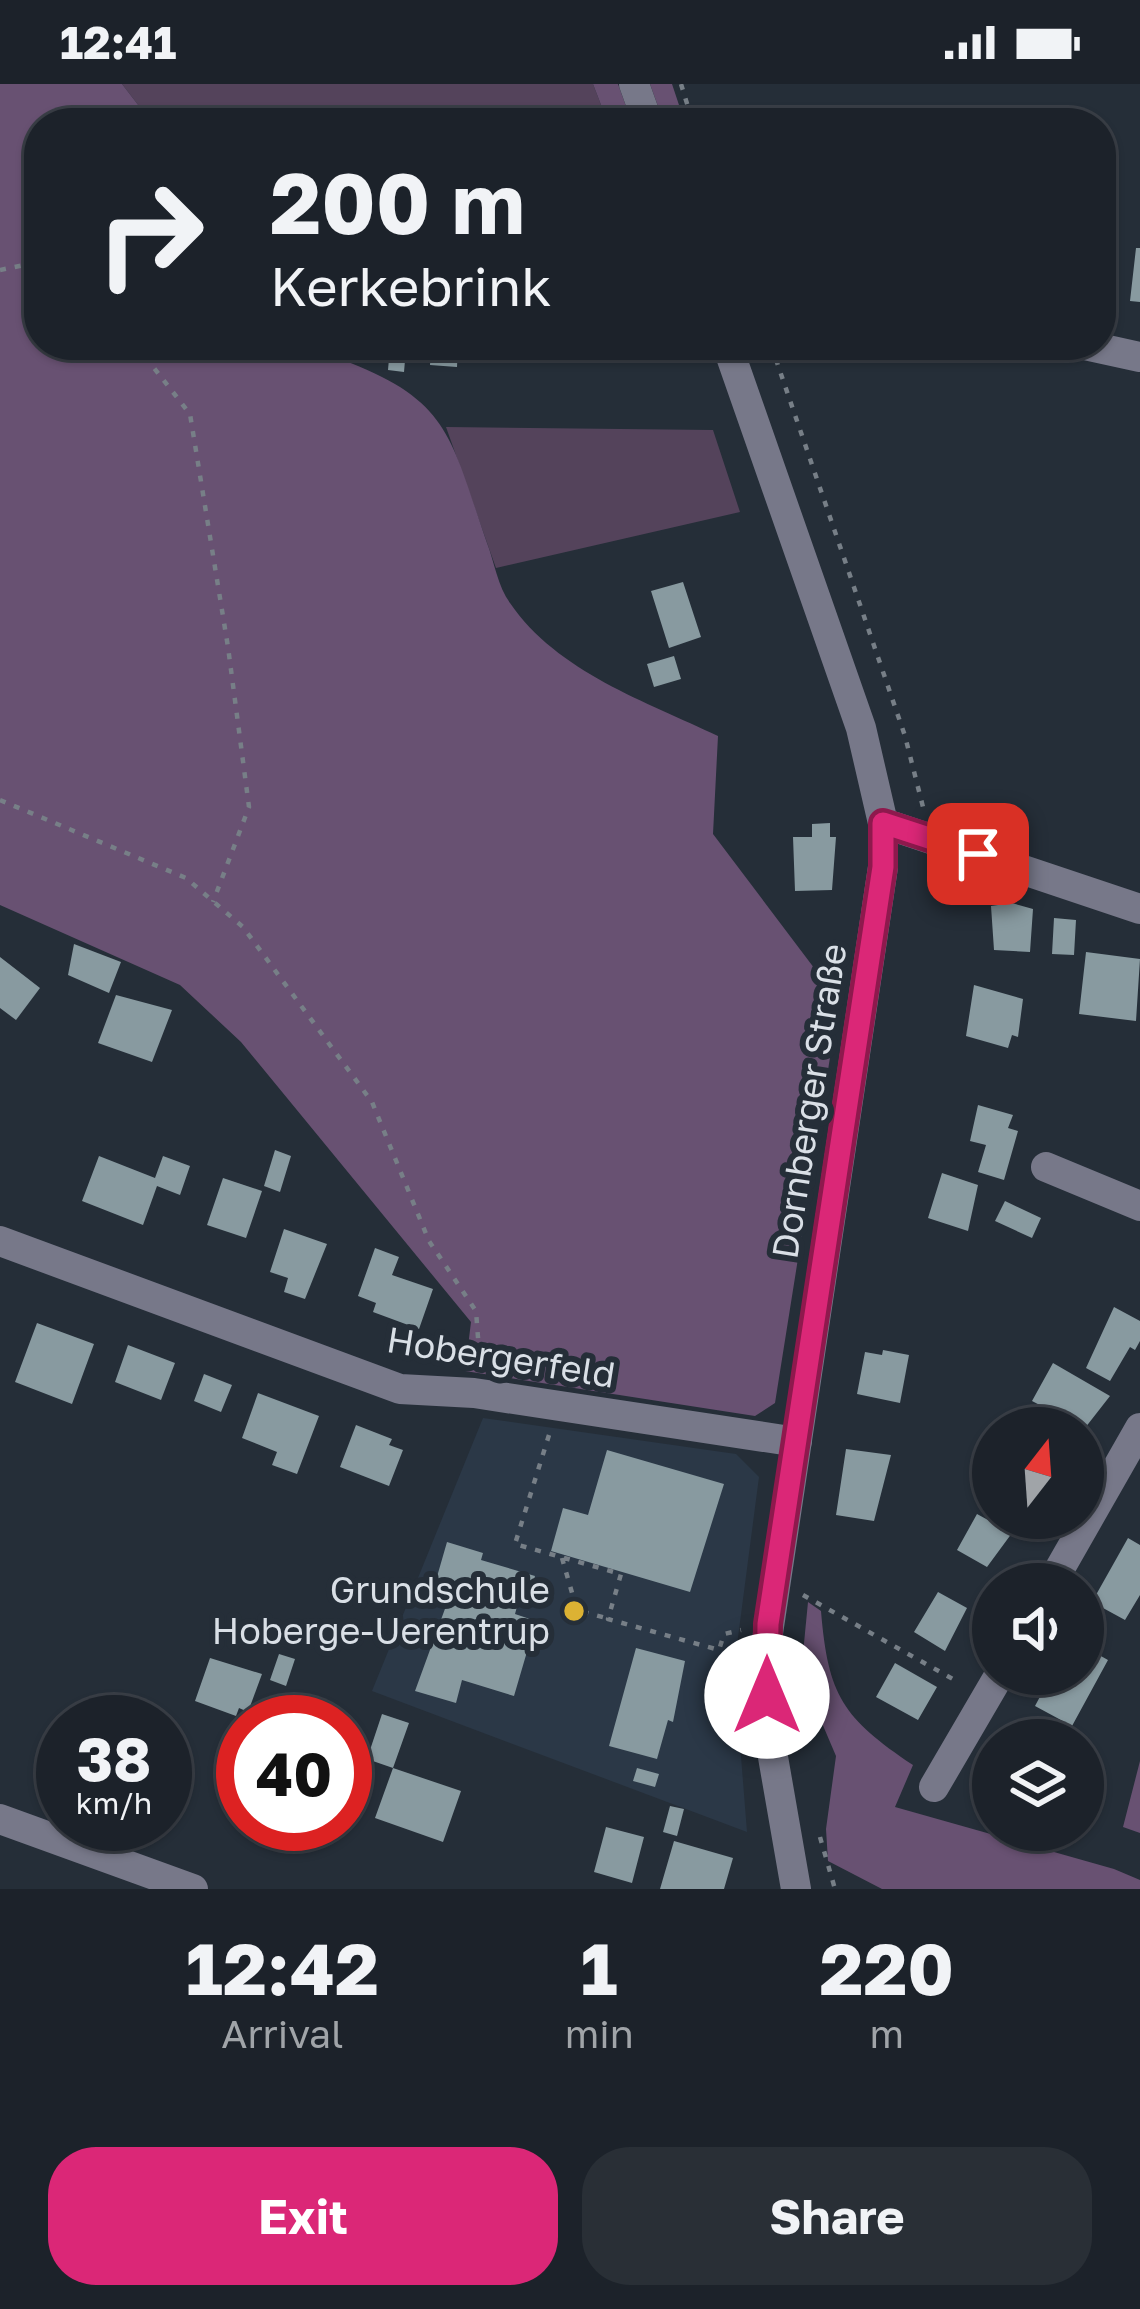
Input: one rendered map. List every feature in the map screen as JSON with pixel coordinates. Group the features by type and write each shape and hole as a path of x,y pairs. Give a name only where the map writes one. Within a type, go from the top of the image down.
{"street":[{"name":"Dornberger Straße","path":"732,360 861,728 883,823 883,867 766,1658 769,1735 796,1889"},
{"path":"883,823 1140,909"},
{"path":"1046,1167 1140,1206"},
{"name":"Hobergerfeld","path":"0,1241 400,1389 474,1394 796,1442"},
{"path":"1063,1563 1140,1428"},
{"path":"934,1786 988,1695"},
{"path":"0,1819 193,1889"}],"path":[{"path":"148,360 190,414 249,806 213,902"},
{"path":"0,800 186,878 243,927 372,1102 429,1241 476,1311 483,1352 474,1394"},
{"path":"552,1424 515,1544 621,1574 608,1619"},
{"path":"562,1558 578,1610 719,1650 724,1634 748,1629"},
{"path":"803,1595 972,1676"}],"shaded area":[{"path":"0,84 122,84 140,108 24,108 24,360 342,360 401,387 440,424 463,473 502,589 530,627 552,648 605,683 718,736 713,834 839,1001 775,1403 755,1416 465,1371 471,1322 241,1042 180,985 0,905"},
{"path":"122,84 593,84 602,108 140,108"},
{"path":"593,84 618,84 627,108 602,108"},
{"path":"650,84 672,84 680,108 659,108"},
{"path":"446,427 713,430 740,512 496,568"},
{"name":"Grundschule Hoberge-Uerentrup","path":"483,1418 736,1454 759,1477 734,1668 747,1832 372,1691"},
{"path":"808,1602 821,1611 828,1664 843,1702 870,1733 913,1765 895,1807 972,1829 972,1851 1050,1851 1140,1880 1140,1889 882,1889 828,1861 826,1829 836,1756 801,1674"},
{"path":"1140,1761 1140,1833 1123,1827"}],"building":[{"path":"1136,248 1140,248 1140,302 1130,301"},
{"path":"389,360 405,360 404,372 388,370"},
{"path":"430,360 457,360 457,367 430,365"},
{"path":"683,582 701,637 669,648 651,591"},
{"path":"674,656 681,679 654,687 647,664"},
{"path":"830,823 830,837 836,837 832,890 795,891 793,837 812,837 812,824"},
{"path":"1012,903 1033,909 1030,952 994,950 991,906"},
{"path":"1054,918 1076,920 1074,955 1052,954"},
{"path":"74,944 121,962 109,993 68,975"},
{"path":"1086,952 1140,959 1136,1021 1079,1014"},
{"path":"0,957 40,988 16,1020 0,1008"},
{"path":"974,985 1023,999 1018,1037 1012,1035 1008,1048 966,1036"},
{"path":"116,995 172,1010 152,1062 98,1043"},
{"path":"978,1105 1013,1115 1008,1128 1018,1131 1004,1180 978,1172 986,1145 970,1141"},
{"path":"275,1150 291,1156 280,1192 264,1186"},
{"path":"99,1156 155,1178 163,1156 190,1166 180,1195 157,1186 143,1225 82,1201"},
{"path":"942,1173 978,1185 968,1231 928,1218"},
{"path":"223,1178 262,1191 246,1238 207,1225"},
{"path":"1005,1201 1041,1218 1032,1238 995,1221"},
{"path":"284,1229 327,1244 305,1299 284,1292 288,1278 270,1272"},
{"path":"375,1248 399,1257 392,1275 433,1289 419,1329 373,1312 376,1303 358,1296"},
{"path":"1114,1307 1140,1321 1140,1341 1135,1350 1130,1347 1110,1381 1086,1368"},
{"path":"37,1323 94,1344 72,1404 15,1382"},
{"path":"128,1345 175,1363 161,1400 115,1382"},
{"path":"883,1350 909,1355 900,1403 857,1394 865,1352 882,1355"},
{"path":"1053,1363 1110,1396 1101,1407 1044,1407 1032,1401"},
{"path":"204,1374 232,1385 221,1412 194,1401"},
{"path":"258,1393 319,1416 297,1474 272,1465 277,1452 242,1438"},
{"path":"356,1425 392,1439 389,1445 403,1450 389,1486 340,1467"},
{"path":"846,1449 891,1455 874,1521 836,1515"},
{"path":"607,1450 724,1484 690,1592 551,1551 563,1508 588,1515"},
{"path":"972,1523 972,1539 1008,1539 990,1563 980,1563 957,1550"},
{"path":"1128,1538 1140,1545 1140,1595 1125,1620 1104,1609 1104,1581"},
{"path":"447,1542 483,1553 481,1560 535,1576 527,1606 518,1603 515,1614 536,1621 514,1696 462,1680 456,1703 415,1691 446,1606 430,1601"},
{"path":"938,1592 967,1608 945,1651 914,1632"},
{"path":"636,1648 685,1661 673,1722 668,1720 657,1759 609,1746"},
{"path":"279,1654 295,1659 286,1686 270,1680"},
{"path":"210,1658 262,1674 254,1695 216,1695 216,1709 195,1701"},
{"path":"895,1663 937,1687 918,1720 876,1697"},
{"path":"1041,1695 1089,1695 1076,1719 1059,1719 1035,1706"},
{"path":"382,1714 409,1723 393,1768 372,1761"},
{"path":"393,1768 461,1791 443,1842 375,1818"},
{"path":"637,1768 659,1774 655,1787 633,1781"},
{"path":"670,1806 684,1809 677,1836 663,1832"},
{"path":"606,1827 644,1837 632,1883 594,1872"},
{"path":"674,1841 733,1858 724,1889 660,1889"}],"place":[{"name":"Grundschule Hoberge-Uerentrup","path":"574,1611"}],"route":[{"path":"767,1696 768,1624 883,867 883,823 978,854"}]}
